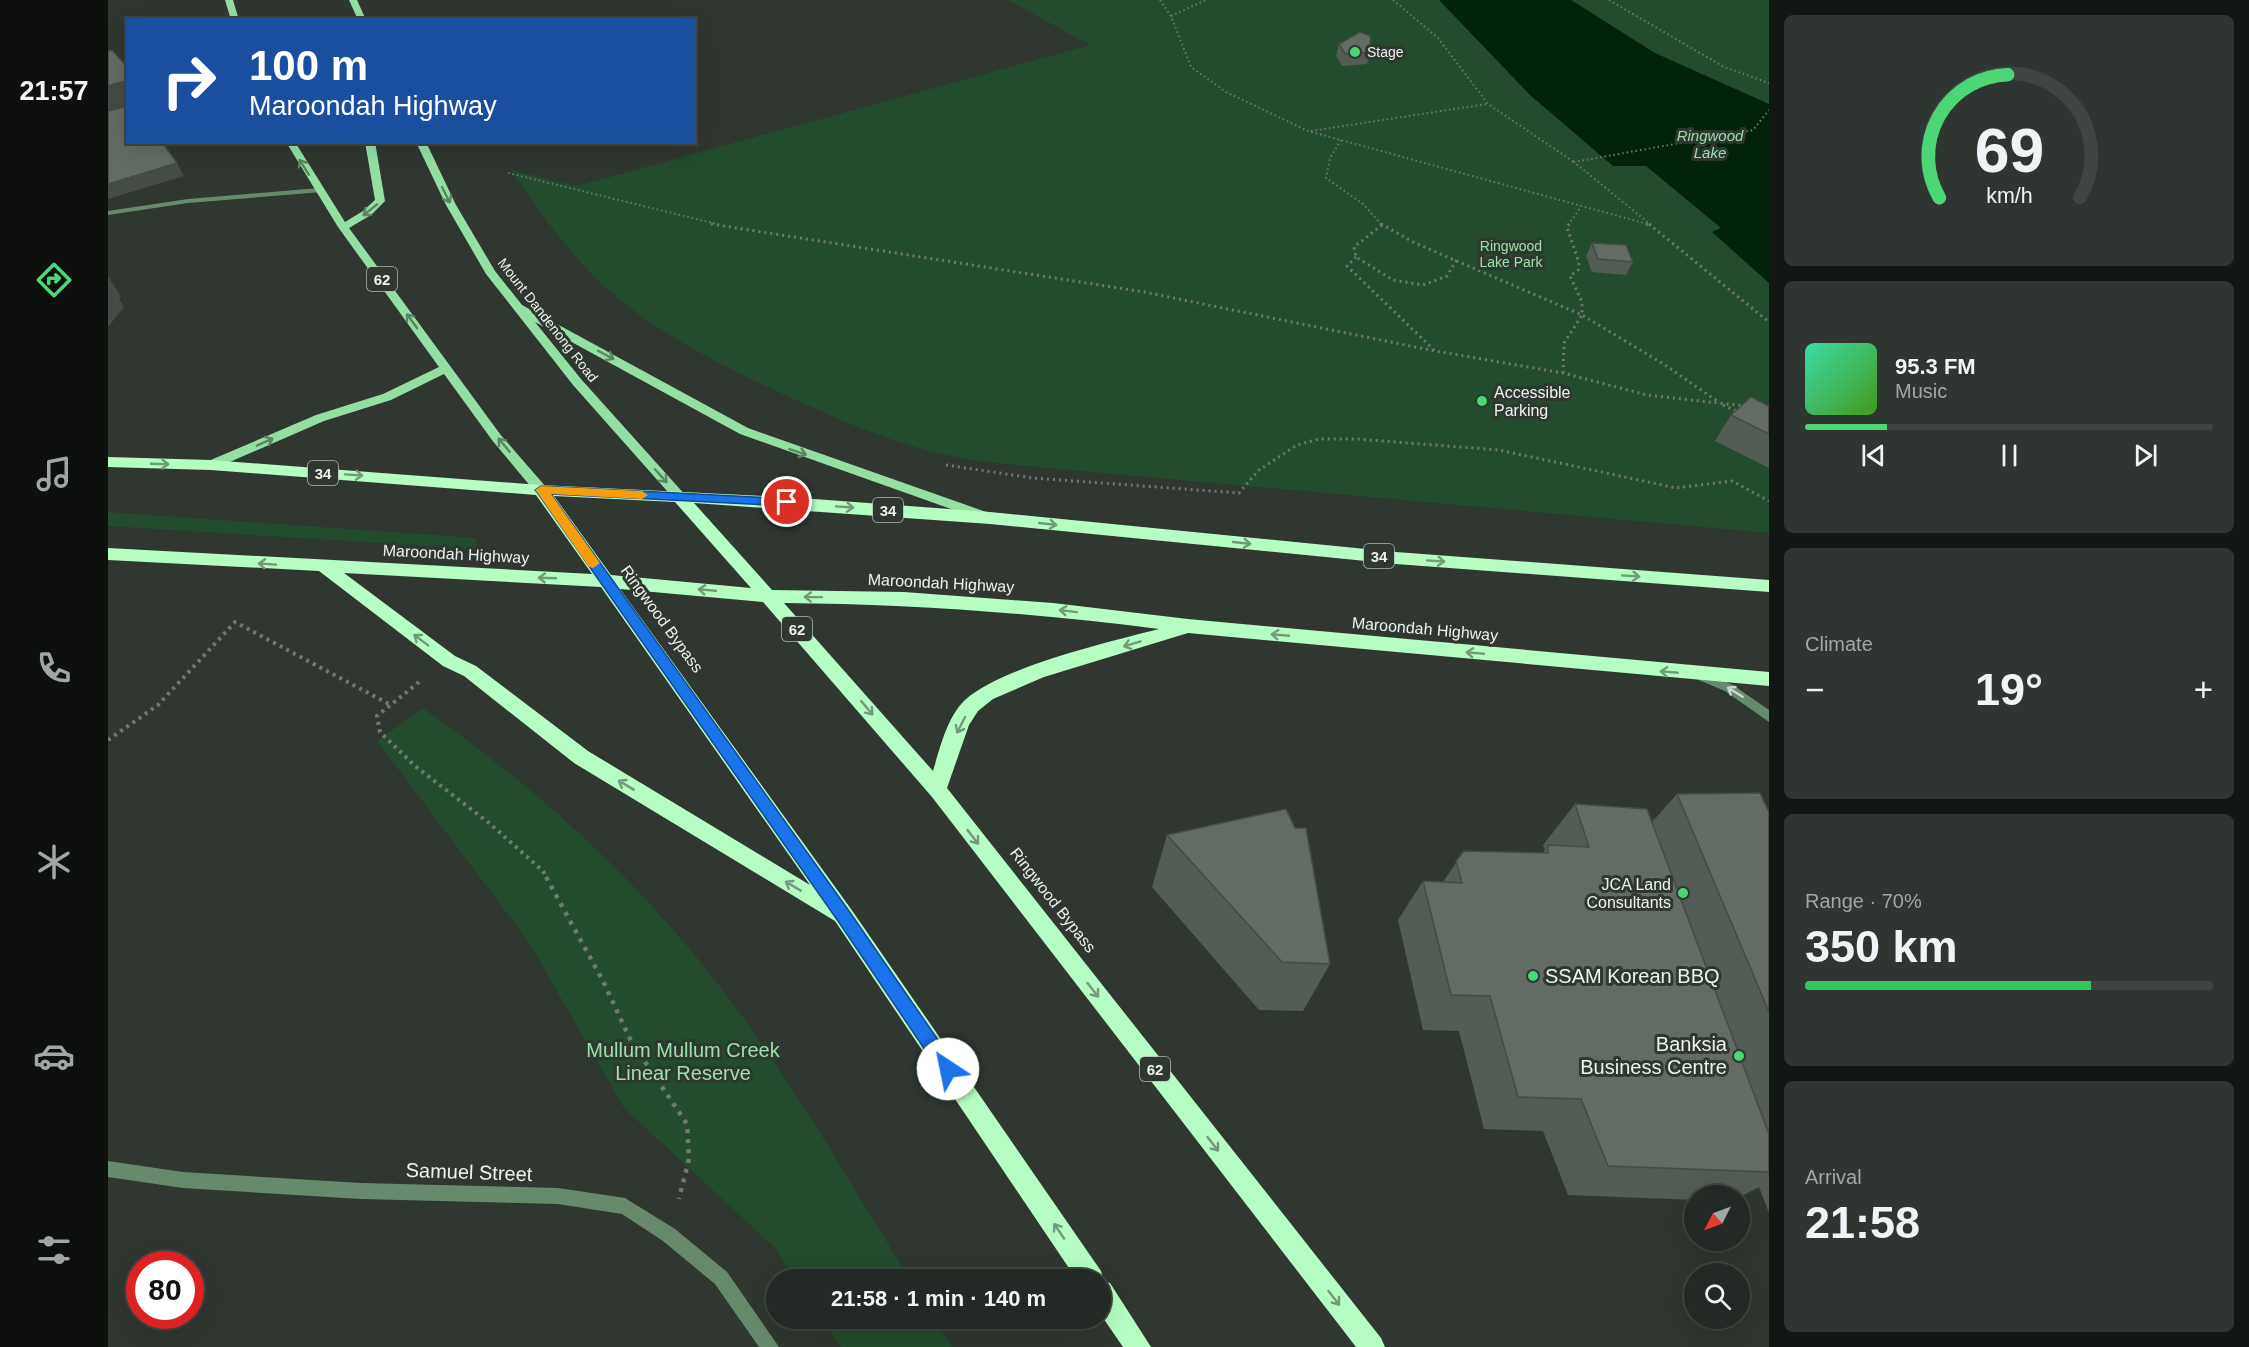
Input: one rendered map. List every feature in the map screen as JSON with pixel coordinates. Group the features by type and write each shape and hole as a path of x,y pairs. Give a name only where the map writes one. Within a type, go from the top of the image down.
{"highway":[{"name":"34","path":"108,462 212,465 541,490 990,518 1396,558 1769,586"},
{"name":"Ringwood Bypass","path":"541,490 844,916 1085,1269"},
{"name":"Ringwood Bypass","path":"680,497 765,596 829,663 937,791 1372,1347"},
{"name":"Maroondah Highway","path":"108,554 605,580 765,596 904,598 1041,608 1188,626 1769,679"},
{"path":"325,567 449,661 470,670 580,757 844,916"},
{"path":"937,791 950,746 971,706 998,688 1188,626"},
{"path":"1111,1307 1138,1347"}],"main road":[{"path":"229,0 234,18"},
{"path":"352,0 361,18"},
{"name":"62","path":"291,144 343,227 496,437 541,490"},
{"path":"343,227 367,213 380,201 370,144"},
{"name":"Mount Dandenong Road","path":"422,144 472,243 490,272 584,390 680,497"},
{"path":"517,307 744,431 792,450 990,518"},
{"path":"212,465 320,418 387,397 446,368"}],"street":[{"path":"108,213 188,201 318,190"},
{"path":"1698,674 1729,688 1769,717"},
{"name":"Samuel Street","path":"108,1169 183,1180 326,1189 558,1196 625,1206 669,1235 721,1278 770,1347"}],"path":[{"path":"1160,0 1171,16 1191,67 1226,92 1308,131 1651,225"},
{"path":"1171,16 1206,0"},
{"path":"1393,0 1438,38 1488,104 1574,162 1769,322"},
{"path":"1609,0 1724,67 1769,83"},
{"path":"1308,131 1488,104"},
{"path":"1574,162 1753,130 1769,110"},
{"path":"1341,140 1330,158 1326,178 1363,204 1382,225 1415,243 1582,315 1739,413"},
{"path":"508,173 701,222 1144,292 1435,351 1563,373 1647,395 1749,407"},
{"path":"1563,373 1564,343 1582,315 1582,302 1570,276 1578,270 1579,263 1567,227 1581,207"},
{"path":"1382,225 1354,247 1356,257 1393,280 1423,285 1447,276 1457,260"},
{"path":"1356,257 1347,266 1435,351"},
{"path":"940,463 962,469 1033,478 1239,493 1259,470 1297,445 1319,439 1357,439 1499,450 1676,488 1732,481 1769,501"},
{"path":"108,740 158,705 234,622 389,704"},
{"path":"449,661 389,704 377,716 380,732 415,766 489,823 543,871 598,971 631,1041 687,1124 689,1159 669,1235"}],"green space":[{"name":"Ringwood Lake Park","path":"1008,0 1769,0 1769,533 996,463 941,454 916,447 868,431 751,379 704,355 638,314 617,298 574,254 511,170 577,186 1090,45"},
{"path":"108,512 476,538 476,549 108,526"},
{"name":"Mullum Mullum Creek Linear Reserve","path":"423,708 466,739 548,805 624,877 695,955 753,1031 822,1136 904,1269 789,1269 776,1249 624,1108 528,941 377,741"},
{"path":"829,1329 940,1329 952,1347 841,1347"}],"water":[{"name":"Ringwood Lake","path":"1439,0 1571,0 1655,53 1769,104 1769,283 1712,232 1721,228 1646,166 1613,166 1530,95"}],"building":[{"path":"1360,32 1370,36 1371,52 1345,54 1339,44"},
{"path":"112,50 126,66 126,81 108,86 108,51"},
{"path":"126,106 126,144 163,144 177,163 108,184 108,111"},
{"path":"1592,243 1626,245 1633,262 1598,259"},
{"path":"1751,397 1769,406 1769,434 1731,415"},
{"path":"1760,793 1769,812 1769,1012 1677,794"},
{"name":"SSAM Korean BBQ","path":"1575,804 1647,809 1769,1134 1769,1172 1608,1166 1581,1099 1518,1097 1490,996 1451,995 1423,881 1462,883 1456,861 1464,851 1548,853 1548,845 1589,847"},
{"path":"1286,809 1295,828 1306,828 1330,964 1282,962 1167,835"}],"slow traffic":[{"path":"593,563 541,490 642,495"}],"place":[{"name":"Stage","path":"1355,52"},
{"name":"Accessible Parking","path":"1482,401"},
{"name":"JCA Land Consultants","path":"1683,893"},
{"name":"SSAM Korean BBQ","path":"1533,976"},
{"name":"Banksia Business Centre","path":"1739,1056"}],"route":[{"path":"787,502 541,490 844,916 948,1069"}]}
